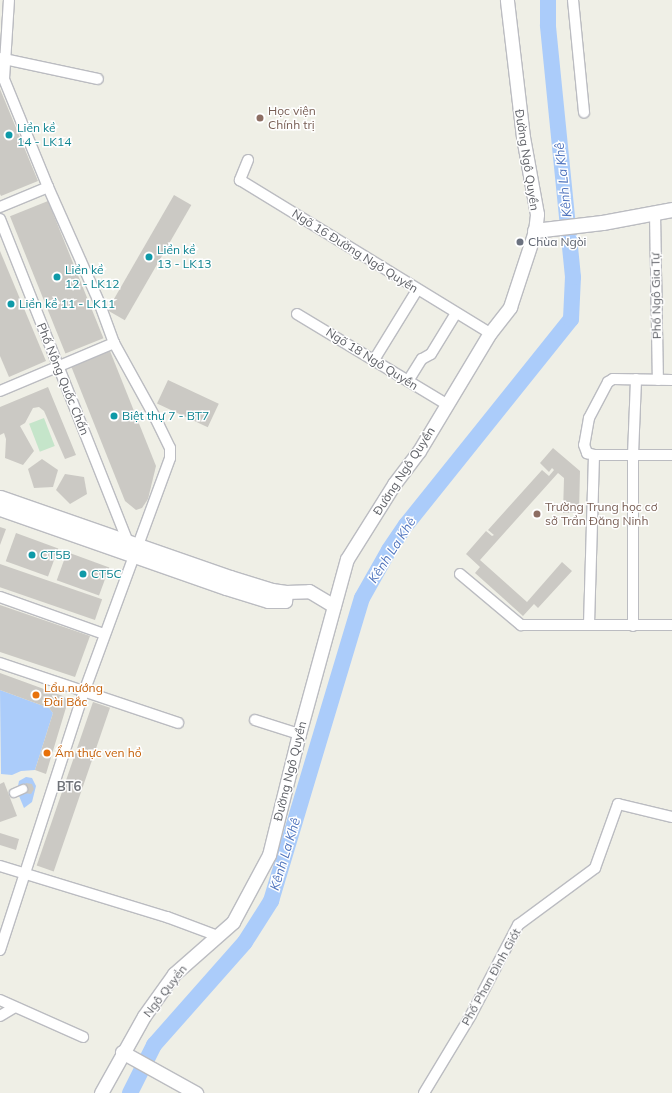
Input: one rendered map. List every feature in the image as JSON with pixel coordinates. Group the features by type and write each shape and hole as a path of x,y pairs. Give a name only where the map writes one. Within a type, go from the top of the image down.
{"main road":[{"path":"541,231 603,223 672,210"}],"street":[{"path":"0,948 25,874 38,826 133,546 170,458 170,448 114,343 99,302 48,187 4,79 2,58 9,0"},
{"name":"Đường Ngô Quyền","path":"215,936 233,922 269,855 299,734 334,606 350,554 394,484 419,451 490,333 510,307 541,231 522,137 508,0"},
{"path":"573,0 584,112"},
{"path":"2,58 98,79"},
{"name":"Ngõ 16 Đường Ngô Quyền","path":"248,160 240,180 417,290 490,333"},
{"path":"0,207 48,187"},
{"name":"Phố Ngô Gia Tự","path":"655,213 658,380"},
{"name":"Phố Nông Quốc Chấn","path":"0,219 57,367 133,546"},
{"path":"374,360 417,290"},
{"path":"408,381 422,360 431,354 456,313"},
{"name":"Ngõ 18 Ngô Quyền","path":"297,314 446,404"},
{"path":"1,388 57,367 114,343"},
{"path":"672,380 613,379 606,384 599,394 589,418 584,445 586,453 594,455 672,455"},
{"path":"633,626 633,455 636,379"},
{"path":"589,624 594,455"},
{"path":"0,497 133,546"},
{"path":"0,509 133,546 272,590 286,592 309,591 334,606"},
{"path":"460,574 521,625 672,625"},
{"path":"0,598 104,634"},
{"path":"0,663 178,723"},
{"path":"255,720 299,734"},
{"path":"14,793 23,789"},
{"name":"Phố Phan Đình Giót","path":"424,1093 471,1015 518,925 595,868 618,804 672,817"},
{"path":"0,866 167,917 215,936"},
{"name":"Ngô Quyền","path":"127,1055 174,974 215,936"},
{"path":"0,1000 83,1037"},
{"path":"0,1016 15,1007"},
{"path":"102,1093 127,1055 196,1093"}],"green space":[{"path":"44,418 55,446 40,452 29,424"}],"water":[{"path":"0,690 49,708 53,713 35,770 21,771 12,775 1,774"},
{"path":"26,777 32,778 36,786 32,802 24,808 17,791 19,781"}],"building":[{"name":"Liền kề 14 - LK14","path":"0,89 38,181 1,196 0,194"},
{"name":"Liền kề 13 - LK13","path":"174,195 191,205 125,320 108,310"},
{"name":"Liền kề 12 - LK12","path":"48,201 103,338 65,354 10,216"},
{"name":"Liền kề 11 - LK11","path":"0,251 46,361 9,377 0,356"},
{"name":"Biệt thự 7 - BT7","path":"110,351 156,466 148,499 142,508 136,510 125,501 71,366"},
{"path":"168,380 219,404 208,427 157,404"},
{"path":"48,387 76,455 65,459 44,411 39,407 33,408 25,423 20,426 34,451 23,465 5,458 6,439 4,433 0,435 0,407"},
{"path":"553,448 580,471 579,513 563,513 564,478 558,473 480,560 527,602 562,562 572,571 538,608 534,604 523,616 475,573 480,567 466,554 486,531 492,536 494,535 488,530 542,470 549,476 554,470 552,468 549,472 540,463"},
{"path":"42,459 58,470 53,487 34,488 28,469"},
{"path":"65,474 84,477 87,494 70,504 56,490"},
{"path":"0,527 6,529 0,545"},
{"name":"CT5B","path":"16,533 58,548 48,577 6,561"},
{"name":"CT5C","path":"67,552 109,567 99,596 57,580"},
{"path":"0,564 102,599 95,620 0,587"},
{"path":"0,605 90,636 75,677 0,652"},
{"path":"0,673 63,696 68,701 46,774 35,770 53,713 49,708 0,690"},
{"path":"93,702 110,708 54,871 37,866"},
{"path":"4,782 17,816 0,822 0,784"},
{"path":"26,783 32,784 34,789 31,794 24,793 23,788"},
{"path":"0,833 19,839 16,850 0,845"}],"waterway":[{"name":"Kênh La Khê","path":"130,1093 154,1045 245,942 271,901 362,598 389,550 406,525 571,319 573,277 548,25 548,0"}],"place":[{"name":"Học viện Chính trị","path":"260,118"},
{"name":"Liền kề 14 - LK14","path":"9,135"},
{"name":"Chùa Ngòi","path":"520,242"},
{"name":"Liền kề 13 - LK13","path":"149,257"},
{"name":"Liền kề 12 - LK12","path":"57,277"},
{"name":"Liền kề 11 - LK11","path":"11,304"},
{"name":"Biệt thự 7 - BT7","path":"114,416"},
{"name":"Trường Trung học cơ sở Trần Đăng Ninh","path":"537,514"},
{"name":"CT5B","path":"32,555"},
{"name":"CT5C","path":"83,574"},
{"name":"Lẩu nướng Đài Bắc","path":"36,695"},
{"name":"Ẩm thực ven hồ","path":"47,753"}],"district":[{"name":"BT6","path":"69,786"}]}
